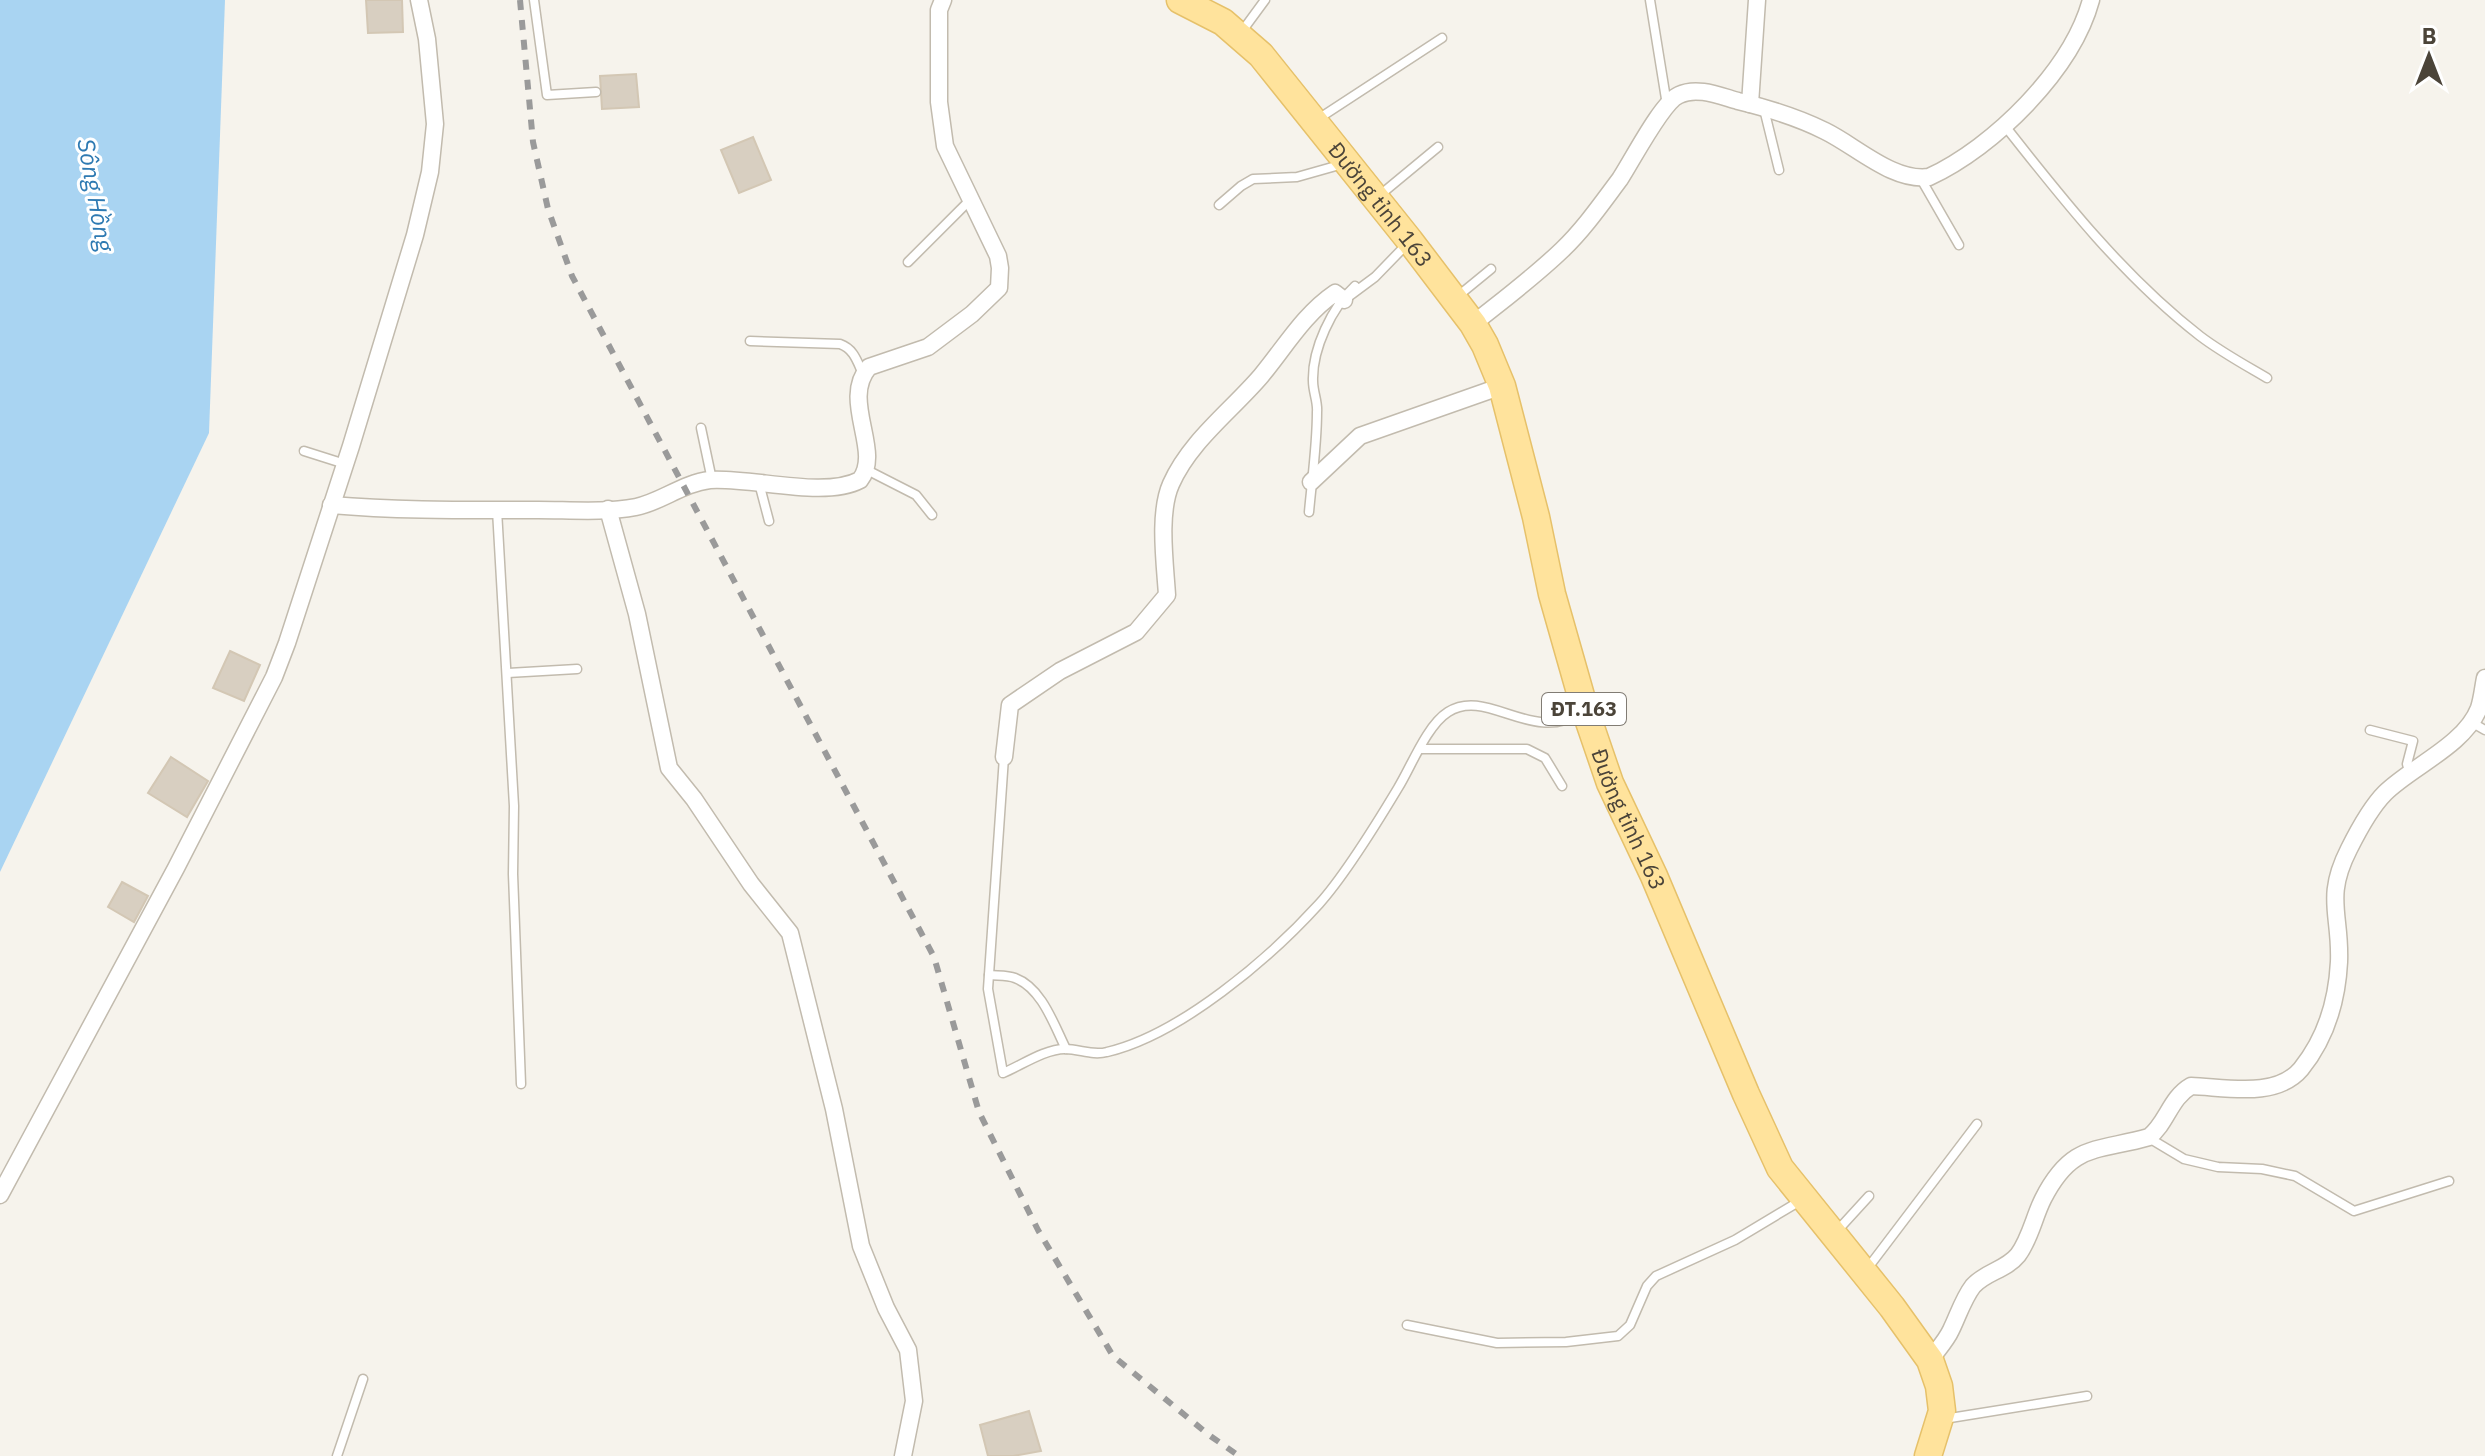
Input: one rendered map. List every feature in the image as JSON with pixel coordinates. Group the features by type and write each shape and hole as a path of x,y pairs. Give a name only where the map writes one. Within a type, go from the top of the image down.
{"main road":[{"name":"Đường tỉnh 163","path":"1180,0 1223,22 1261,55 1473,324 1502,386 1536,517 1552,594 1585,710 1610,783 1654,876 1780,1168 1930,1360 1939,1386 1942,1411 1928,1456"}],"street":[{"path":"0,1195 176,868 274,677 345,464 415,235 430,172 435,124 427,39 419,0"},
{"path":"331,505 497,510 608,509 637,507 685,487 712,480 836,487 860,480 867,470 859,406 863,374 869,367 928,347 972,314 999,288 998,256 945,146 941,117 939,10 943,0"},
{"path":"1757,0 1757,107"},
{"path":"1473,324 1544,266 1584,227 1621,177 1667,105 1678,95 1695,92 1757,107 1823,130 1887,167 1921,178 1940,172 2005,126 2042,88 2077,36 2091,0"},
{"path":"1004,757 1010,705 1060,671 1136,632 1167,595 1162,539 1169,487 1186,457 1261,376 1317,305 1335,293 1344,300"},
{"path":"1311,482 1360,436 1502,386"},
{"path":"608,509 637,614 669,768 694,799 751,884 790,933 834,1109 861,1246 886,1308 908,1350 914,1401 903,1456"},
{"path":"1930,1360 1950,1333 1971,1288 2017,1256 2043,1198 2072,1160 2093,1149 2149,1137 2182,1091 2191,1086 2250,1089 2287,1081 2299,1071 2318,1043 2333,1007 2339,961 2333,899 2335,884 2348,851 2382,796 2478,726 2478,709 2485,678"}],"lane":[{"path":"534,0 547,95 596,92"},
{"path":"1240,34 1265,0"},
{"path":"1650,0 1667,105"},
{"path":"1314,121 1442,38"},
{"path":"1757,107 1779,170"},
{"path":"2005,126 2079,219 2121,265 2201,337 2267,378"},
{"path":"1376,198 1438,147"},
{"path":"1219,205 1253,179 1297,177 1348,163"},
{"path":"1921,178 1959,245"},
{"path":"908,262 970,200"},
{"path":"1309,512 1318,409 1313,380 1319,348 1331,318 1344,300 1375,277 1410,241"},
{"path":"1454,299 1491,269"},
{"path":"750,341 840,344 855,355 863,374"},
{"path":"701,428 712,480"},
{"path":"304,451 345,464"},
{"path":"867,470 916,495 932,515"},
{"path":"759,483 769,521"},
{"path":"497,510 514,806 513,874 521,1084"},
{"path":"507,673 577,669"},
{"path":"1004,757 988,989 1003,1073 1046,1053 1066,1049 1089,1054 1105,1053 1142,1038 1197,1010 1257,965 1320,902 1397,791 1445,714 1458,707 1486,707 1536,722 1562,723 1585,710"},
{"path":"2370,730 2413,741 2407,764 2410,775"},
{"path":"1421,749 1527,749 1545,758 1562,786"},
{"path":"989,975 1015,978 1029,988 1044,1004 1066,1049"},
{"path":"1864,1272 1977,1124"},
{"path":"2149,1137 2165,1150 2184,1159 2218,1167 2262,1169 2295,1176 2354,1211 2449,1181"},
{"path":"1833,1235 1869,1196"},
{"path":"1407,1325 1497,1343 1566,1342 1618,1336 1630,1325 1647,1286 1656,1276 1735,1240 1804,1199"},
{"path":"337,1456 363,1379"},
{"path":"1939,1420 2087,1396"}],"water":[{"name":"Sông Hồng","path":"0,0 225,0 209,433 0,872"}],"building":[{"path":"366,0 402,0 403,32 368,33"},
{"path":"636,74 639,107 602,109 600,76"},
{"path":"753,137 771,180 739,193 721,150"},
{"path":"230,651 260,665 244,701 213,688"},
{"path":"171,757 208,781 187,817 148,793"},
{"path":"122,882 148,896 134,922 108,907"},
{"path":"1029,1411 1041,1451 988,1456 980,1425"}],"railway":[{"path":"520,0 533,142 548,209 572,276 934,957 979,1112 1038,1230 1113,1356 1239,1456"}]}
